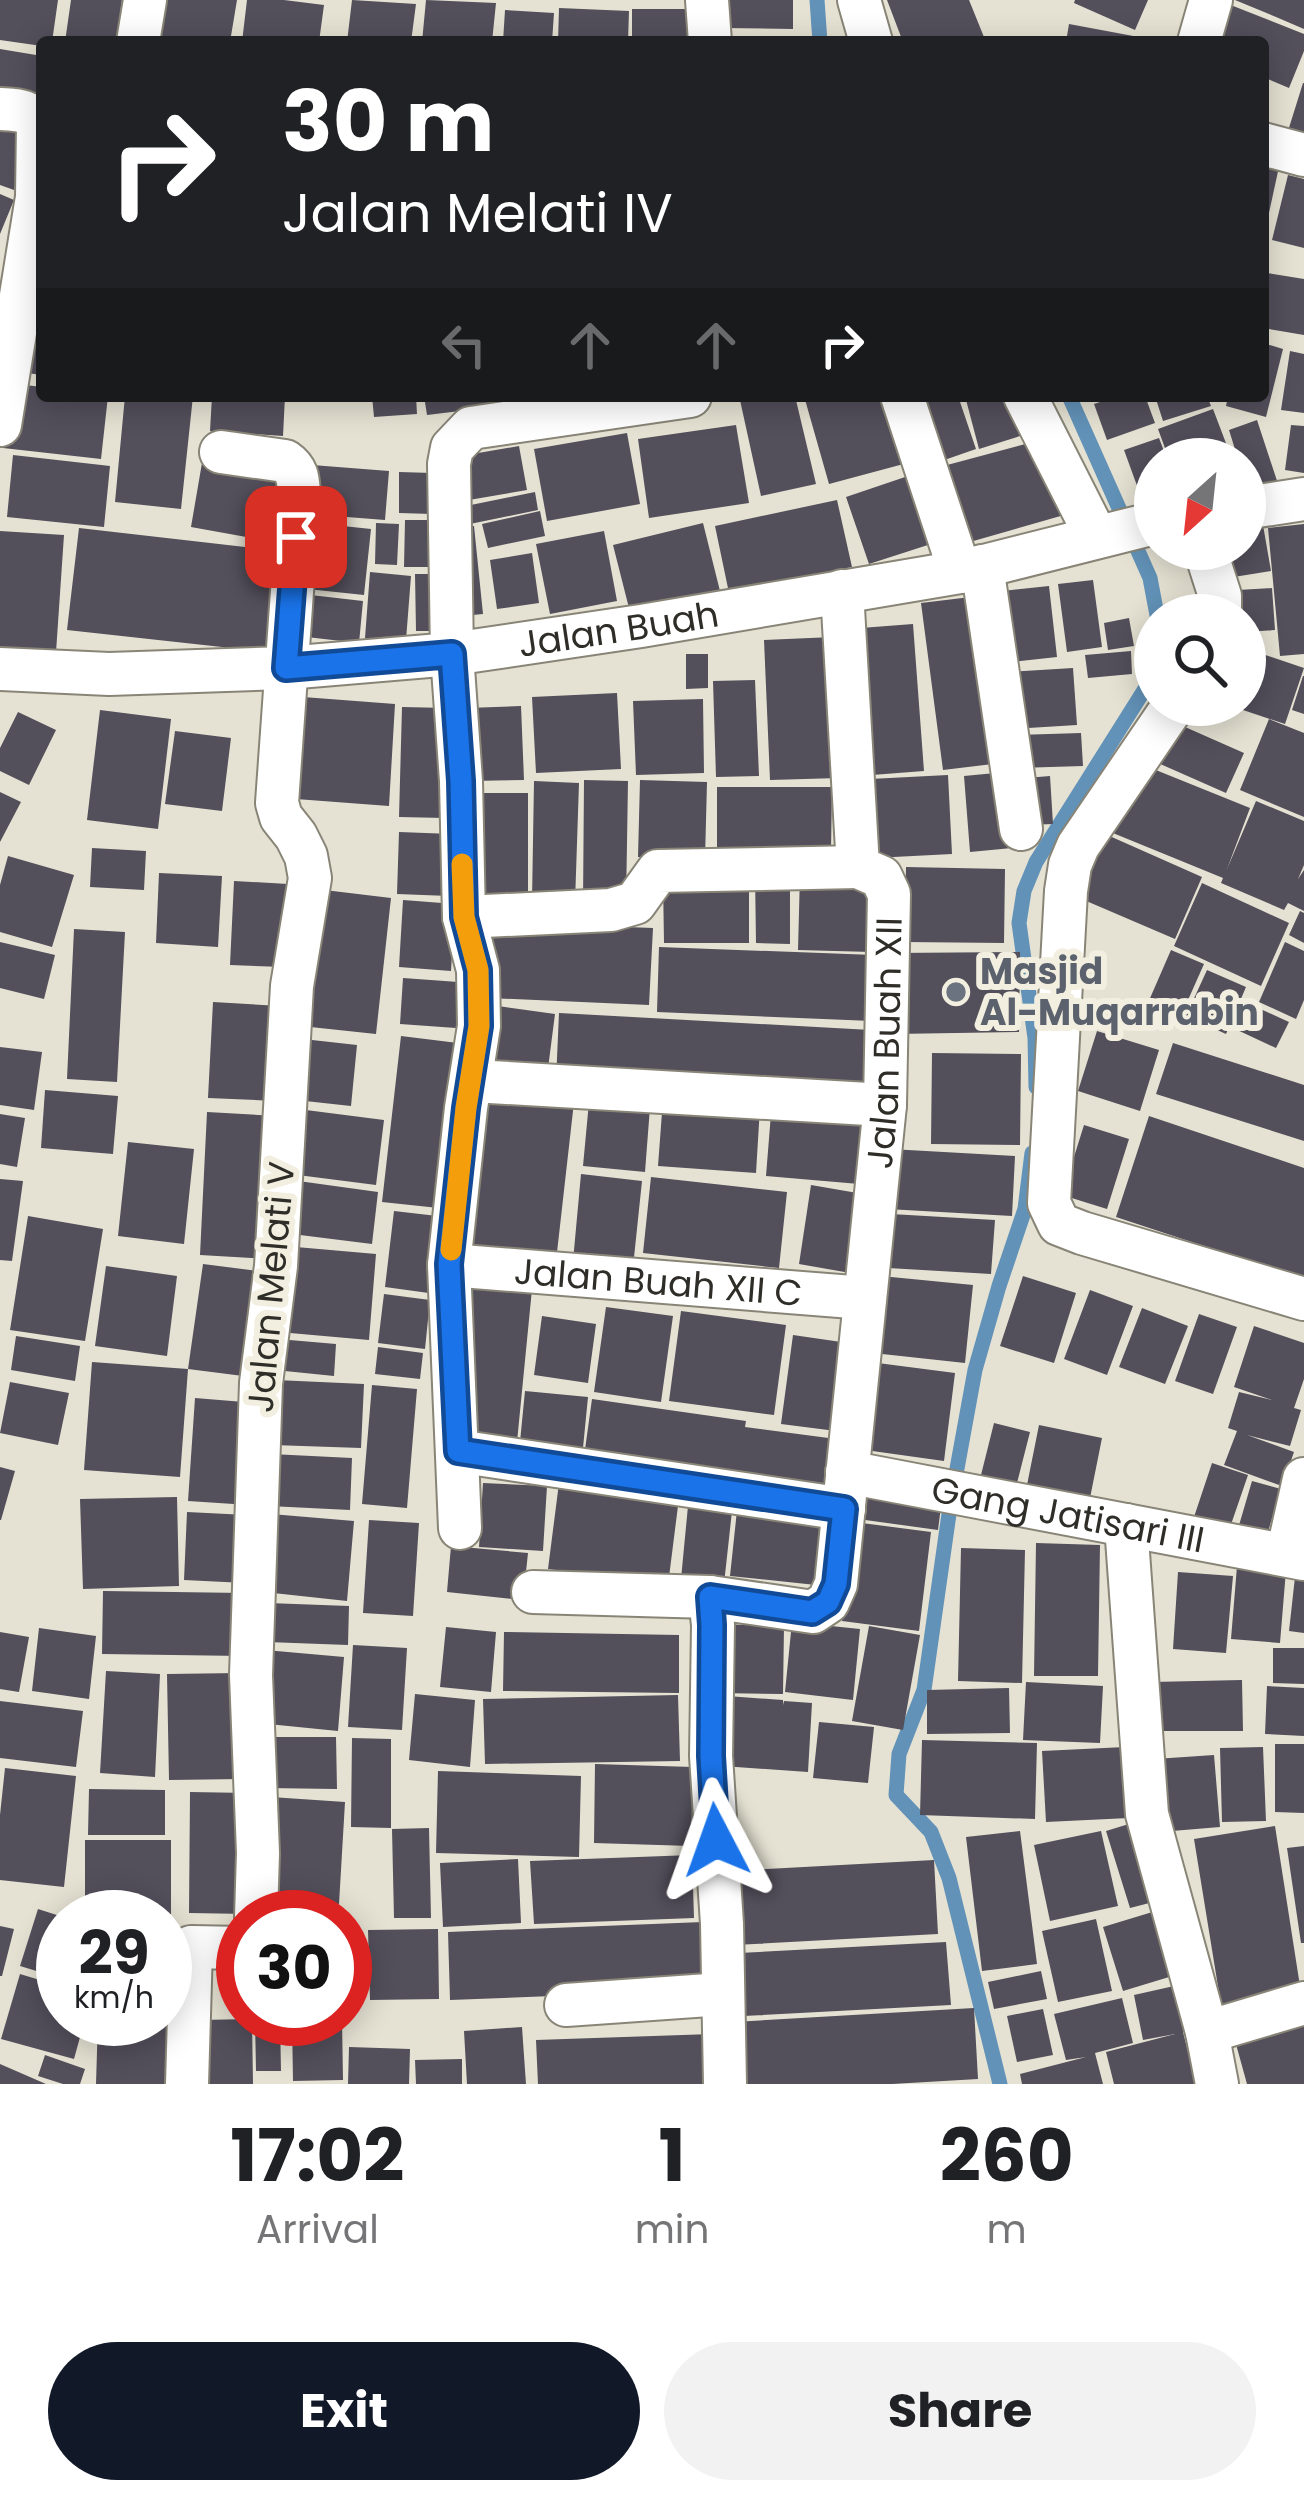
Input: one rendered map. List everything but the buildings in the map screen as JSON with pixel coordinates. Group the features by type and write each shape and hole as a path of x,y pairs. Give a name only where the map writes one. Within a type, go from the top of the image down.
{"street":[{"path":"139,36 145,0"},
{"path":"707,0 710,36"},
{"path":"859,0 869,36"},
{"path":"1201,36 1210,0"},
{"path":"0,109 23,111 36,121"},
{"path":"1269,146 1304,155"},
{"path":"0,425 36,215"},
{"path":"460,1528 449,1264 479,1026 478,970 464,917 448,464 452,448 472,428 647,402"},
{"path":"904,402 971,569 1021,829"},
{"path":"1028,402 1122,530"},
{"name":"Jalan Melati V","path":"221,452 285,461 297,473 278,803 280,817 306,856 310,878 292,986 276,1266 261,1382 251,1675 257,1890"},
{"path":"1266,505 1304,499"},
{"name":"Jalan Buah","path":"0,669 109,674 286,668 452,654 971,569 1122,530"},
{"name":"Jalan Buah XII","path":"533,1592 710,1597 812,1612 828,1602 836,1584 886,1105 889,893 885,881 859,867 842,591"},
{"path":"1160,726 1070,865 1049,1202 1059,1224 1304,1299"},
{"path":"464,917 611,910 635,903 658,871 859,867"},
{"path":"472,1081 886,1105"},
{"name":"Jalan Buah XII C","path":"449,1264 866,1298"},
{"name":"Gang Jatisari III","path":"458,1451 846,1491 959,1493 1296,1557 1304,1480"},
{"path":"1126,1525 1147,1814 1217,2084"},
{"path":"710,1597 711,1756 722,1924 725,2084"},
{"path":"187,2084 191,1946 216,1947"},
{"path":"566,2005 723,1994"},
{"path":"1207,2032 1304,2003"}],"waterway":[{"path":"817,0 820,36"},
{"path":"1072,402 1153,594"},
{"path":"1036,1087 1035,1038 1019,923 1024,891 1036,862 1134,706"},
{"path":"1000,2084 949,1878 931,1832 896,1795 899,1754 924,1690 975,1370 1025,1209 1032,1153"}],"slow traffic":[{"path":"451,1250 479,1026 478,970 464,917 462,864"}],"place":[{"name":"Masjid Al-Muqarrabin","path":"956,992"}],"route":[{"path":"296,537 286,668 452,654 464,917 478,970 479,1026 449,1264 458,1451 844,1509 836,1584 828,1602 812,1612 710,1597 716,1840"}]}
